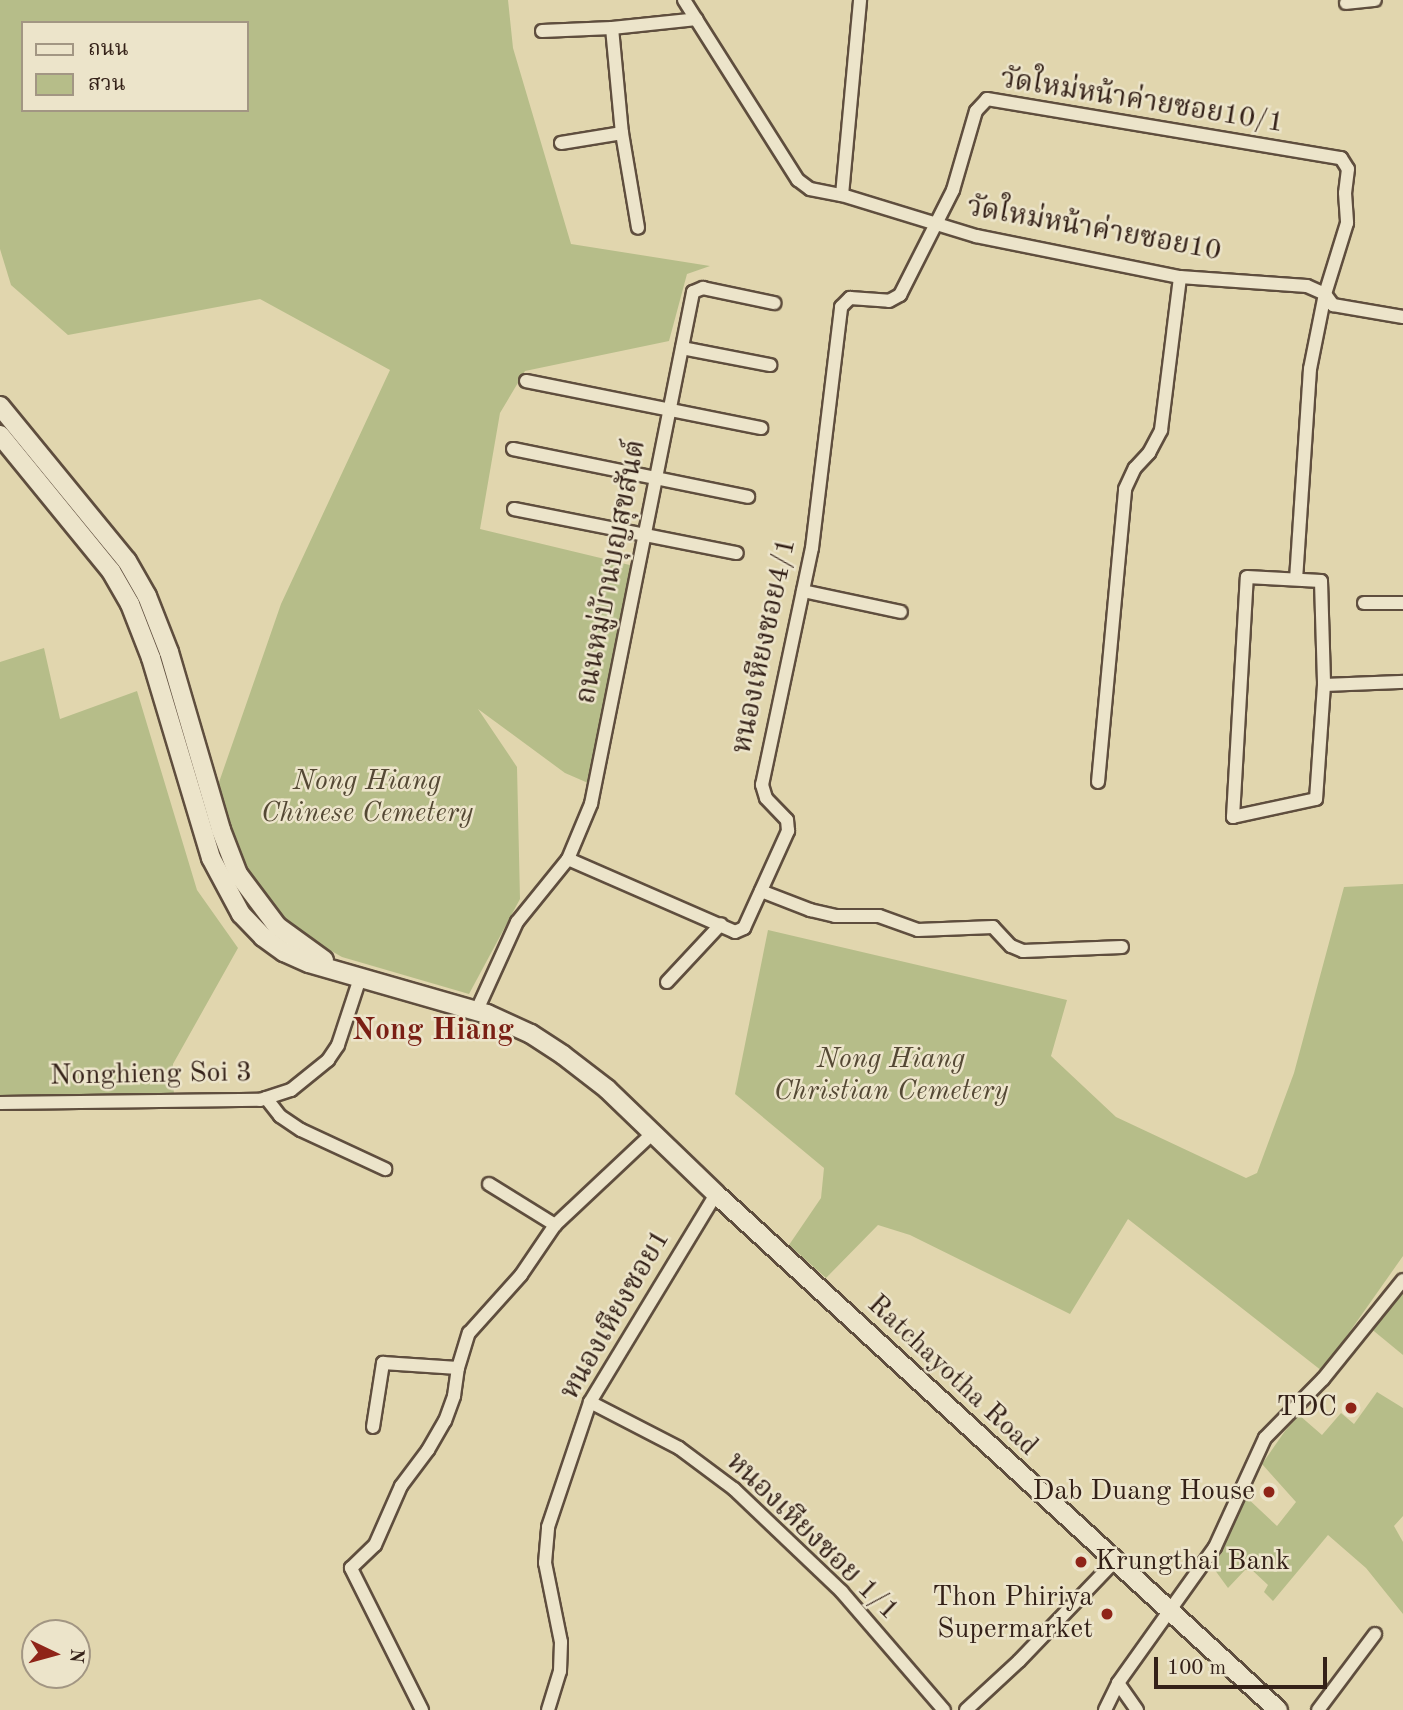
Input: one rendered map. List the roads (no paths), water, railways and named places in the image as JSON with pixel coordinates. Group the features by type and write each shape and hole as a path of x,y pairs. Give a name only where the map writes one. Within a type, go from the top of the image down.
{"main road":[{"path":"0,406 119,551 147,596 169,652 219,855"},
{"path":"0,435 111,571 130,604 152,658 219,855"},
{"name":"Ratchayotha Road","path":"219,855 241,914 263,937 284,952 309,963 477,1010 531,1034 607,1089 716,1194 1278,1710"}],"street":[{"name":"วัดใหม่หน้าค่ายซอย10","path":"684,0 798,180 810,189 842,195 976,236 1180,276 1307,286 1325,294 1334,305 1403,317"},
{"path":"842,195 860,0"},
{"path":"1346,3 1375,0"},
{"path":"542,31 612,28 697,19"},
{"path":"612,28 622,133 638,228"},
{"name":"วัดใหม่หน้าค่ายซอย10/1","path":"935,225 953,190 976,111 987,99 1341,158 1348,169 1345,193 1347,223 1325,294"},
{"path":"561,143 622,133"},
{"name":"หนองเหียงซอย4/1","path":"568,859 735,932 744,929 788,831 787,820 766,798 762,785 812,548 841,307 850,298 889,301 900,295 935,225"},
{"path":"1098,782 1125,489 1135,468 1149,453 1161,430 1180,276"},
{"name":"ถนนหมู่บ้านบุญสุขสันต์","path":"477,1010 517,922 568,859 591,804 693,292 704,288 774,303"},
{"path":"1296,578 1310,369 1325,294"},
{"path":"682,348 770,365"},
{"path":"526,381 761,428"},
{"path":"513,449 748,497"},
{"path":"514,509 737,553"},
{"path":"1247,577 1296,578 1321,581 1324,685 1316,799 1233,817 1247,577"},
{"path":"803,592 901,612"},
{"path":"1364,603 1403,603"},
{"path":"1324,685 1403,682"},
{"path":"761,891 810,910 835,916 879,916 918,930 993,926 1011,946 1023,951 1122,947"},
{"path":"667,982 720,924"},
{"name":"Nonghieng Soi 3","path":"0,1103 266,1098 291,1090 328,1060 338,1045 360,978"},
{"path":"266,1098 281,1116 301,1130 385,1169"},
{"path":"422,1710 351,1568 375,1545 401,1486 445,1421 454,1396 458,1368 469,1332 521,1275 555,1225 653,1133"},
{"path":"489,1184 555,1225"},
{"name":"หนองเหียงซอย1","path":"548,1710 560,1671 561,1642 545,1563 548,1527 590,1402 716,1194"},
{"path":"1105,1710 1118,1683 1172,1611 1215,1547 1265,1438 1323,1379 1403,1280"},
{"path":"373,1427 383,1363 458,1368"},
{"name":"หนองเหียงซอย 1/1","path":"590,1402 679,1448 734,1489 842,1592 944,1710"},
{"path":"966,1710 1019,1661 1115,1561"},
{"path":"1318,1710 1375,1633"},
{"path":"1118,1683 1137,1710"}],"place":[{"name":"TDC","path":"1351,1408"},
{"name":"Dab Duang House","path":"1269,1492"},
{"name":"Krungthai Bank","path":"1081,1562"},
{"name":"Thon Phiriya Supermarket","path":"1107,1614"}],"district":[{"name":"Nong Hiang","path":"433,1031"}],"park label":[{"name":"Nong Hiang Chinese Cemetery","path":"367,798"},
{"name":"Nong Hiang Christian Cemetery","path":"891,1076"}]}
